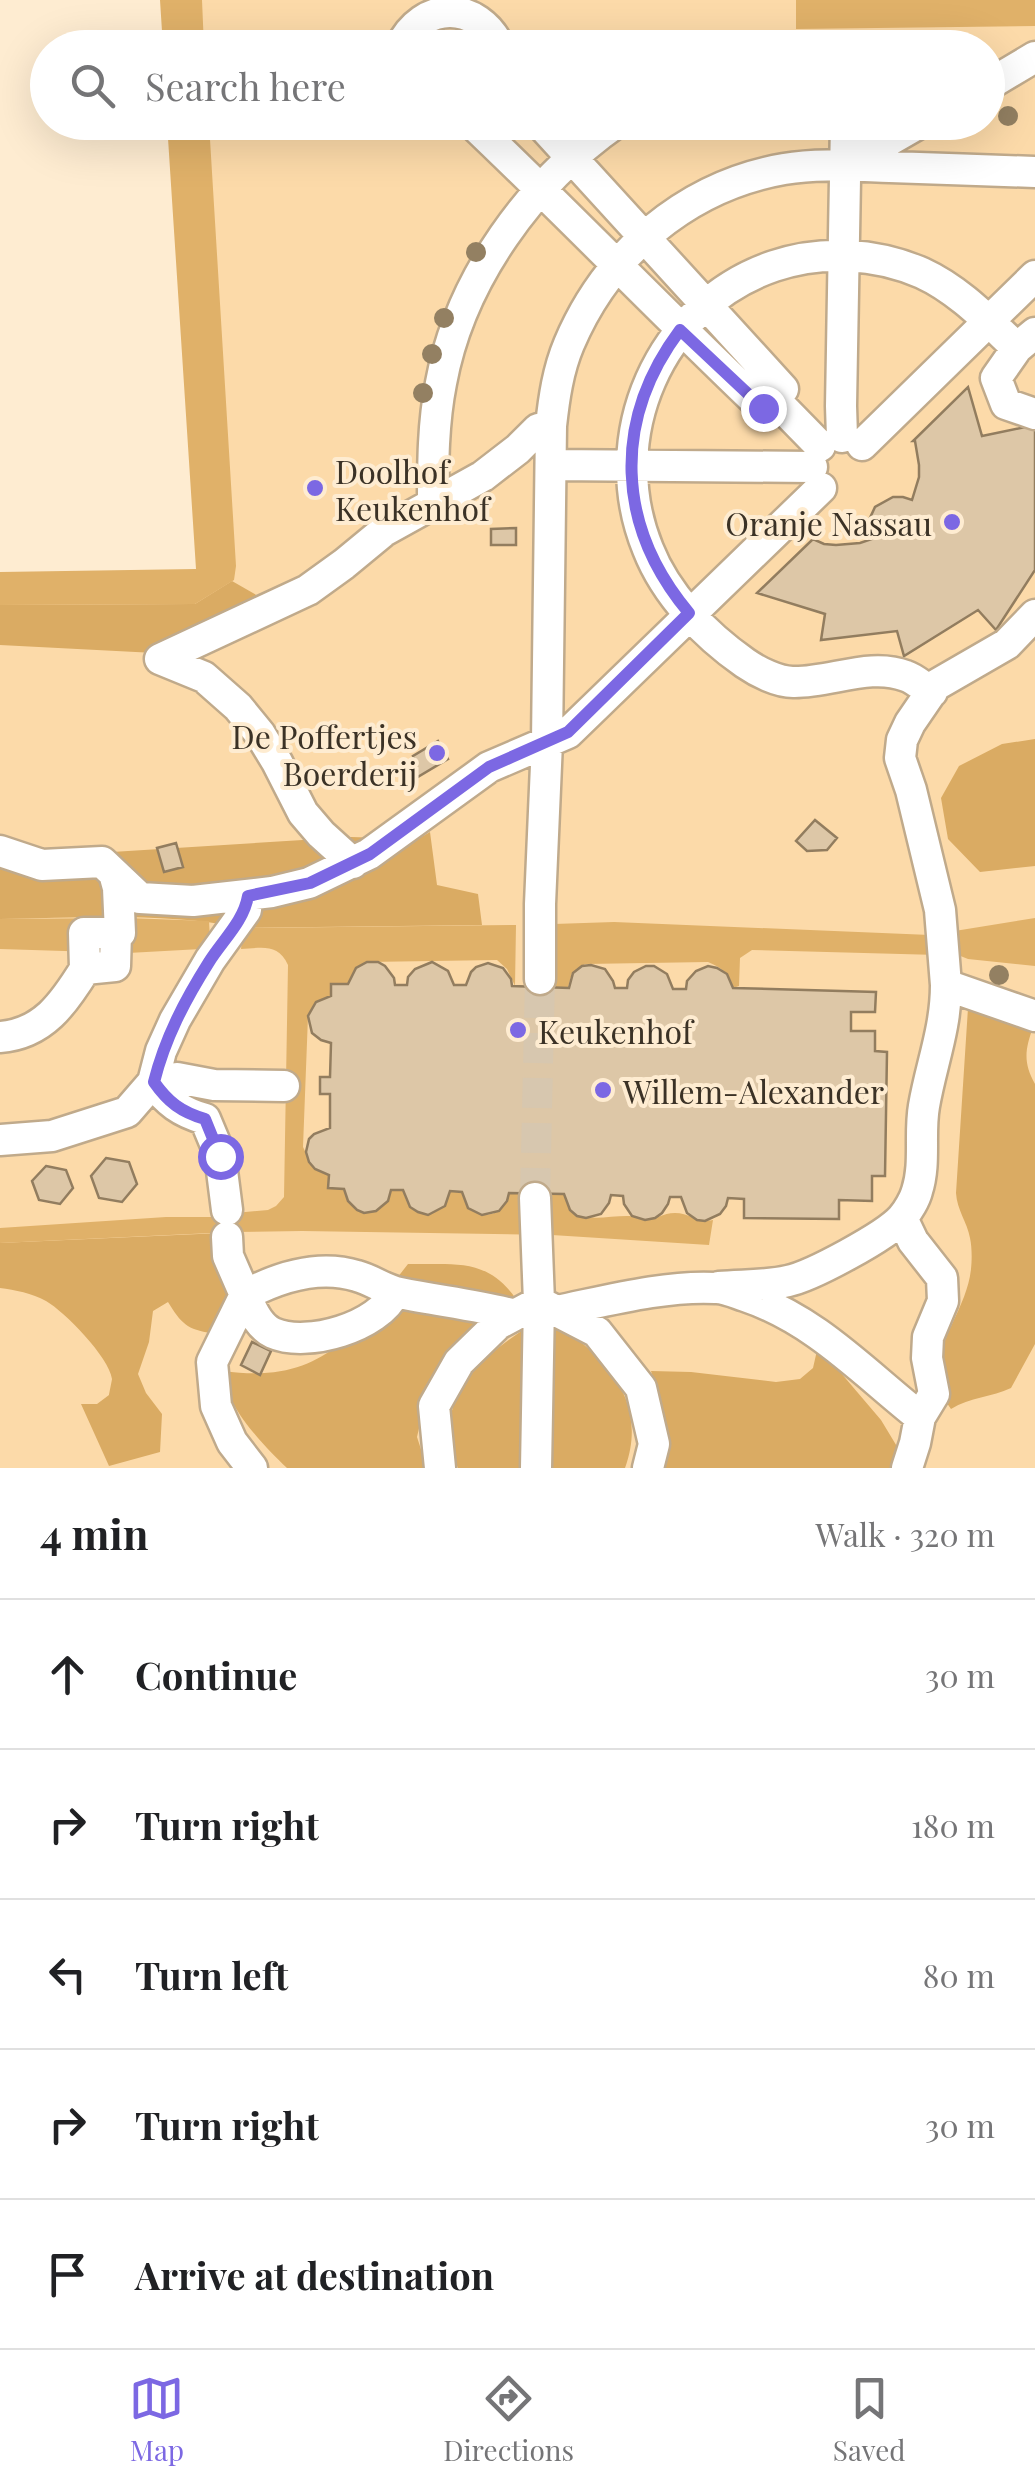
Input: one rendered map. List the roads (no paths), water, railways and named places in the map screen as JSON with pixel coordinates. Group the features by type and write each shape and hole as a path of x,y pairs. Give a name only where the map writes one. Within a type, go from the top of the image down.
{"street":[{"path":"408,30 434,12 452,11 470,15 489,30"},
{"path":"1005,75 1035,58"},
{"path":"489,140 763,408 783,388 555,140"},
{"path":"433,504 441,380 452,340 482,272 540,190 594,140"},
{"path":"831,457 840,406 846,140"},
{"path":"845,166 890,140"},
{"path":"540,979 551,426 560,372 582,316 617,264 644,236 698,198 729,184 784,169 845,166 1035,172"},
{"path":"932,692 908,676 890,672 792,683 766,675 745,663 689,613 666,584 648,550 635,506 632,440 644,393 680,330 736,284 769,268 804,258 844,256 882,260 922,273 957,294 988,322 1026,340 996,378 1006,404 1035,414"},
{"path":"0,851 42,865 102,862 140,898 193,901 248,896 310,883 370,854 489,767 568,732 689,613 831,457 988,322 1035,276"},
{"path":"773,398 831,457"},
{"path":"353,862 303,813 278,762 238,707 204,678 160,659 308,590 384,531 500,464 538,428 551,426"},
{"path":"551,466 831,457"},
{"path":"252,1468 232,1442 216,1406 212,1362 245,1295 274,1280 317,1271 354,1274 395,1292 482,1306 537,1309 790,1281 826,1265 902,1218 919,1184 923,1111 940,1046 946,981 940,910 900,758 902,740 936,685 1008,644 1035,614"},
{"path":"0,1037 22,1034 50,1018 109,945 115,877"},
{"path":"0,1160 12,1139 52,1136 127,1112 154,1082 175,1020 210,960 246,910 248,896"},
{"path":"946,981 1035,1016"},
{"path":"154,1082 178,1078 214,1085 284,1086"},
{"path":"154,1082 167,1102 205,1119"},
{"path":"214,1085 205,1119 220,1156 228,1256 258,1320 270,1332 290,1338 317,1336 348,1329 379,1313 395,1292"},
{"path":"535,1198 536,1468"},
{"path":"902,1218 913,1241 942,1278 944,1301 928,1337 927,1358 934,1394 920,1418 907,1468"},
{"path":"719,1287 803,1323 856,1362 920,1418"},
{"path":"440,1468 434,1406 459,1362 498,1324 537,1309 597,1332 640,1388 654,1444 648,1468"}],"tunnel":[{"path":"535,1198 540,979"}],"place":[{"name":"Doolhof Keukenhof","path":"315,488"},
{"name":"Oranje Nassau","path":"952,522"},
{"name":"De Poffertjes Boerderij","path":"437,753"},
{"name":"Keukenhof","path":"518,1030"},
{"name":"Willem-Alexander","path":"603,1090"}]}
